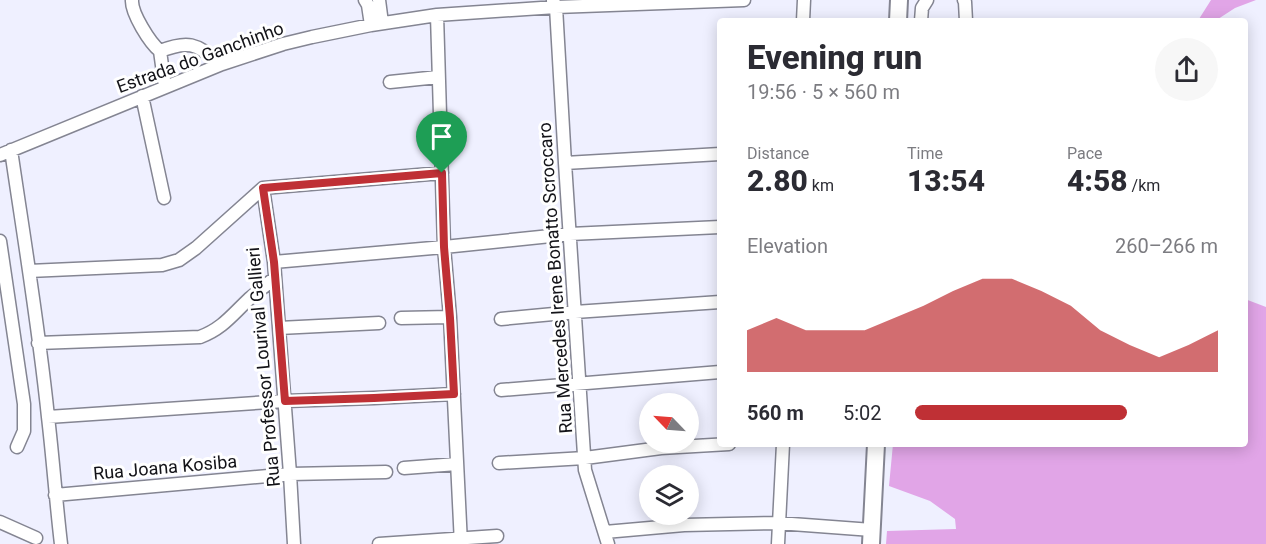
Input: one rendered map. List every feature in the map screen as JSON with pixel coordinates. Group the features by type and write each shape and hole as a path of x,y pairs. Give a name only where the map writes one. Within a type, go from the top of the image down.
{"main road":[{"path":"898,18 899,0"},
{"path":"872,537 876,447"}],"street":[{"path":"132,0 133,10 153,46 160,51 165,87"},
{"path":"365,0 377,24"},
{"path":"377,24 379,0"},
{"name":"Estrada do Ganchinho","path":"6,152 222,64 283,44 377,24 528,4 744,0"},
{"path":"803,18 804,0"},
{"path":"921,18 922,8 927,0"},
{"path":"964,0 966,18"},
{"name":"Rua Mercedes Irene Bonatto Scroccaro","path":"554,4 585,470 606,538"},
{"path":"437,15 444,247 450,318 461,541"},
{"path":"160,51 178,45 191,45 200,47 222,64"},
{"path":"390,82 438,77"},
{"path":"142,96 164,198"},
{"path":"6,152 29,271 48,417 61,544"},
{"path":"565,164 717,154"},
{"path":"29,271 162,265 179,260 196,248 263,188 442,173"},
{"name":"Rua Professor Lourival Gallieri","path":"263,188 274,262 294,544"},
{"path":"274,262 570,234 717,227"},
{"path":"0,241 24,404 24,431 18,447"},
{"path":"39,343 200,337 222,326 250,298 275,278"},
{"path":"501,319 717,302"},
{"path":"401,318 450,318"},
{"path":"279,328 380,323"},
{"path":"501,390 717,372"},
{"path":"48,417 285,401 454,394"},
{"path":"499,463 585,458 662,448 717,445"},
{"path":"778,544 783,447"},
{"path":"404,468 457,464"},
{"name":"Rua Joana Kosiba","path":"55,495 290,474 386,472"},
{"path":"0,522 36,538"},
{"path":"606,538 684,525 778,523 872,537"},
{"path":"379,544 461,541 497,536"}],"shaded area":[{"path":"1211,0 1256,0 1235,8 1220,18 1200,18"},
{"path":"1248,300 1266,307 1266,544 886,544 887,531 956,529 955,519 930,501 889,486 893,447 1248,447"}],"route":[{"path":"442,173 444,247 454,394 285,401 274,262 263,188 442,173"}]}
